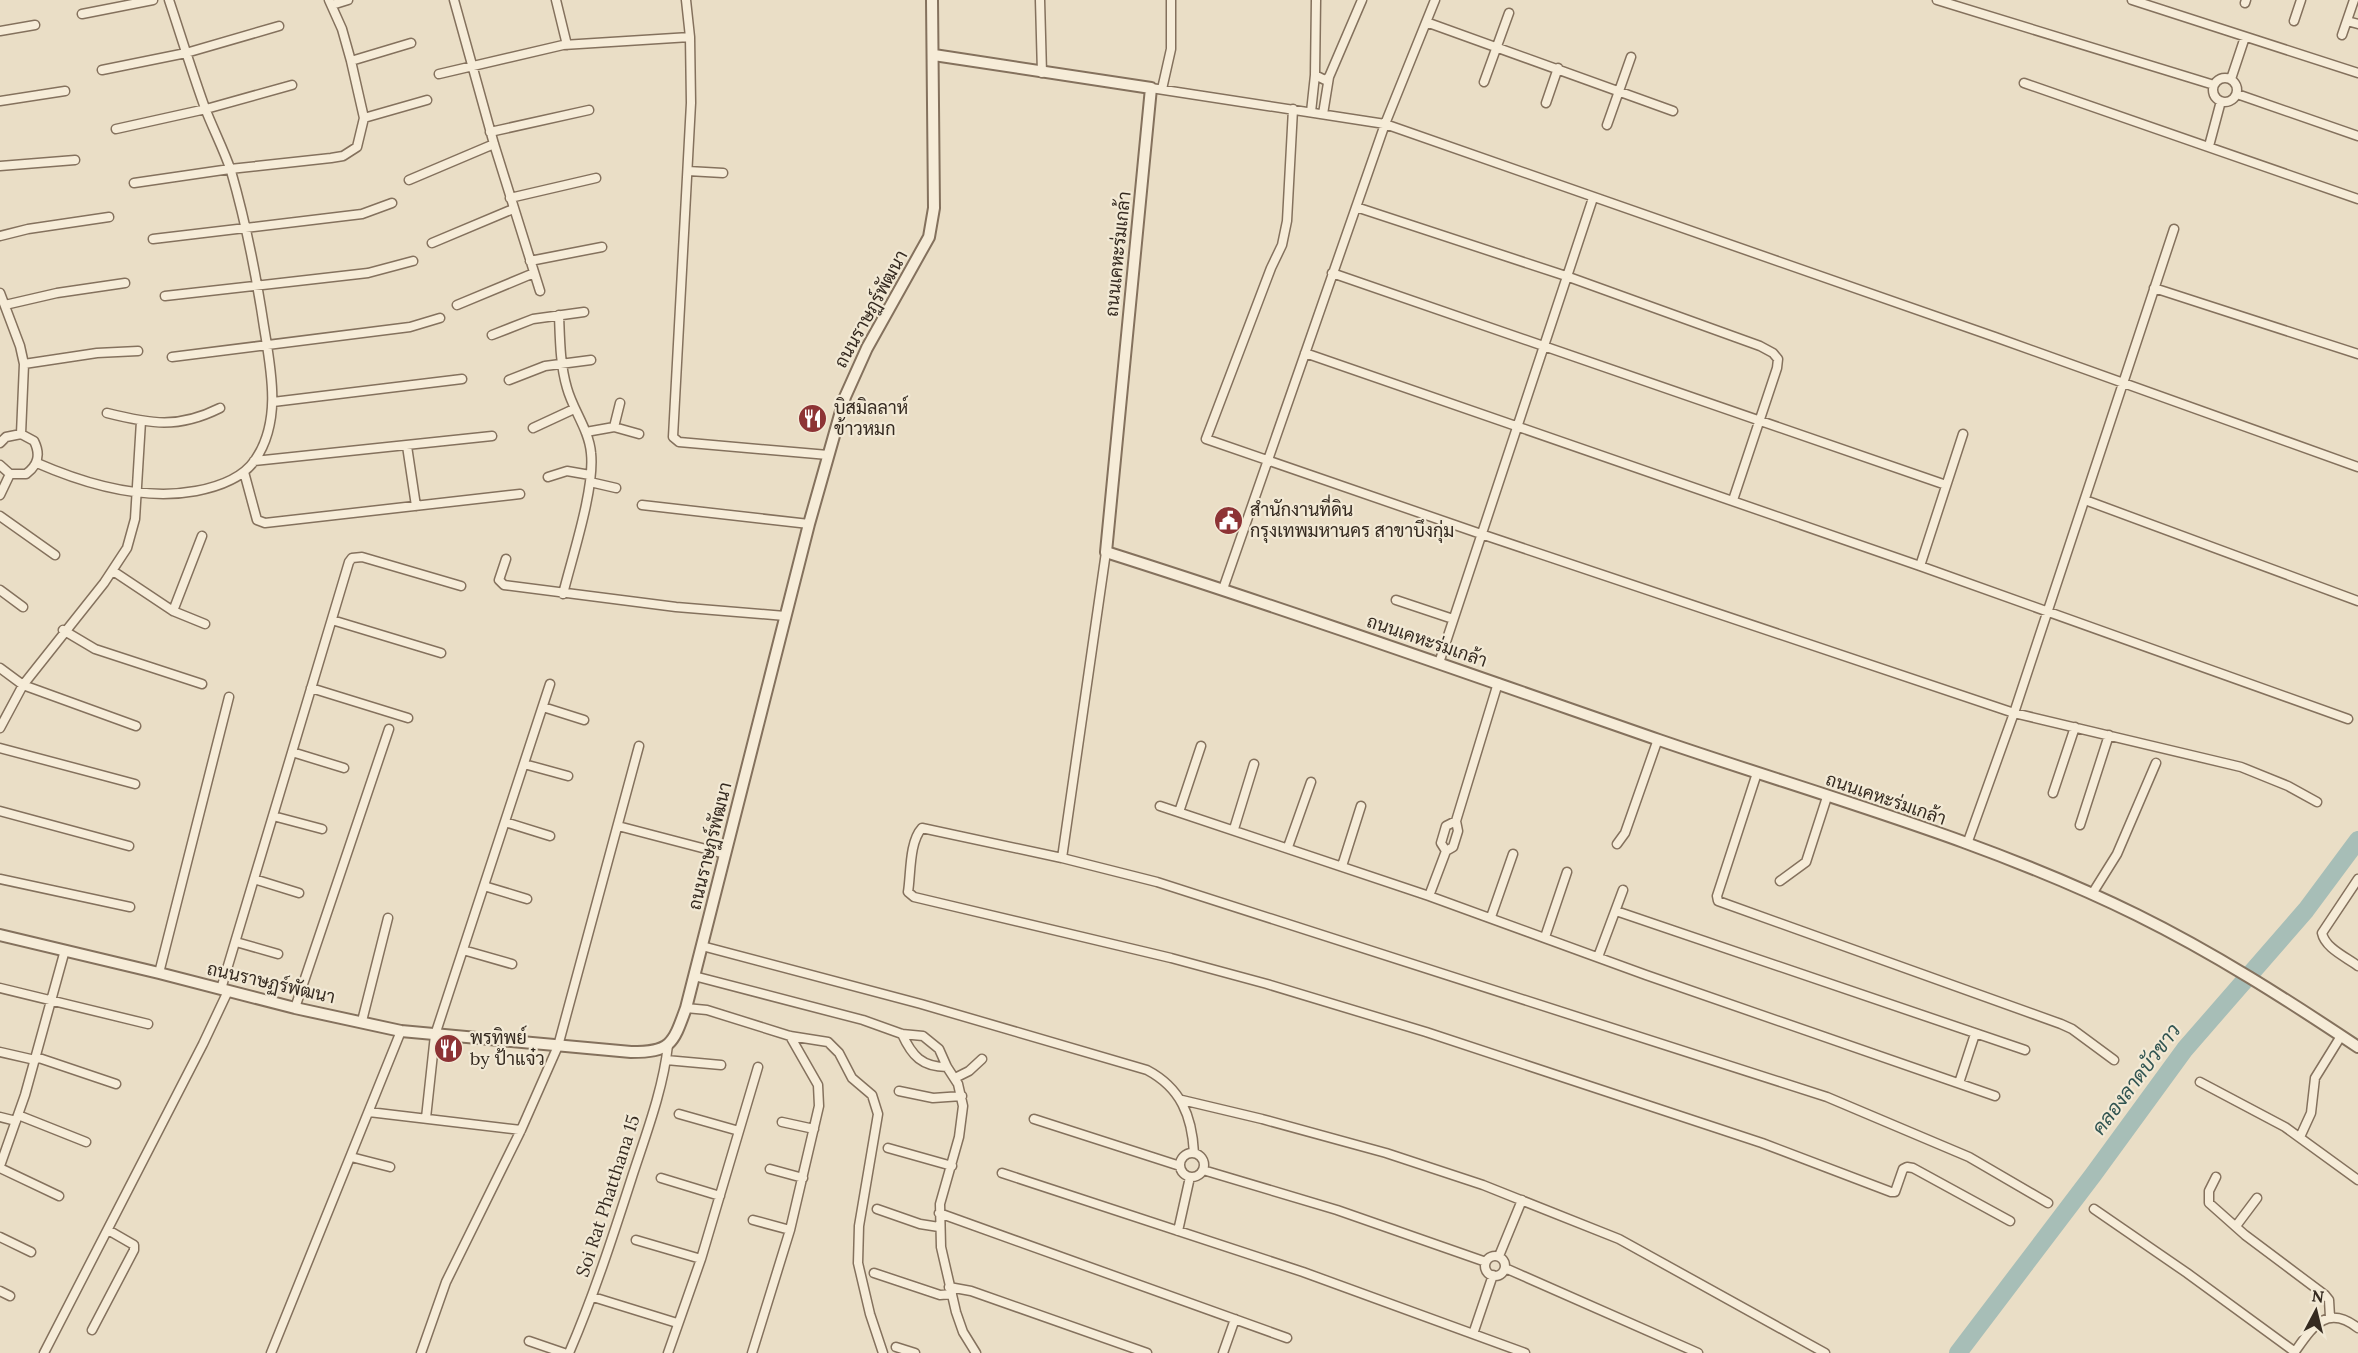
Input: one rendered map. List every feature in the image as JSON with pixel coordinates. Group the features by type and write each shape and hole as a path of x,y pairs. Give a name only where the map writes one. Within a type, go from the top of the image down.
{"street":[{"path":"82,15 153,0"},
{"path":"37,463 90,483 138,492 195,491 218,486 244,471 254,461 267,432 273,402 267,345 247,229 230,169 206,109 169,0"},
{"path":"134,183 343,156 357,147 363,131 364,118 351,61 331,3 348,0"},
{"path":"454,0 490,132 540,291"},
{"path":"556,0 567,45"},
{"path":"686,0 690,37 691,103 674,439 679,442 828,455"},
{"name":"ถนนราษฏร์พัฒนา","path":"0,935 295,1008 401,1031 631,1052 657,1051 668,1045 678,1029 686,1008 785,616 845,397 856,370 923,249 932,228 934,55 932,0"},
{"path":"1040,0 1042,73"},
{"path":"1156,89 1171,49 1171,0"},
{"path":"1311,112 1315,75 1316,0"},
{"path":"1323,114 1329,77 1362,0"},
{"path":"1223,589 1384,124 1435,0"},
{"path":"1937,0 2214,85"},
{"path":"2132,0 2358,73"},
{"path":"2294,21 2301,0"},
{"path":"2342,35 2354,0"},
{"path":"1484,82 1509,13"},
{"path":"2347,21 2358,24"},
{"path":"1426,22 1673,111"},
{"path":"0,31 35,25"},
{"path":"102,70 186,53 279,26"},
{"path":"439,74 567,45 690,37"},
{"path":"2231,80 2245,37"},
{"path":"351,61 411,43"},
{"path":"934,55 1384,124 1837,281 2358,467"},
{"path":"1607,124 1631,57"},
{"path":"1546,103 1558,68"},
{"path":"1315,75 1320,79 1329,77"},
{"path":"2220,79 2231,80 2237,86 2237,94 2232,100 2221,101 2215,96 2214,85 2220,79"},
{"path":"2024,83 2358,199"},
{"path":"116,129 206,109 292,86"},
{"name":"ถนนเคหะร่มเกล้า","path":"1156,89 1106,552 1223,589 1967,844 2092,894 2206,951 2275,991 2358,1047"},
{"path":"0,101 65,91"},
{"path":"2237,94 2358,136"},
{"path":"364,118 427,100"},
{"path":"2209,146 2221,101"},
{"path":"1293,109 1287,221 1282,245 1271,268 1206,439 1481,534 2014,712 2241,767 2288,786 2317,802"},
{"path":"490,132 589,110"},
{"path":"409,180 494,144"},
{"path":"0,166 75,160"},
{"path":"688,171 723,173"},
{"path":"510,198 596,178"},
{"path":"1439,663 1593,198"},
{"path":"153,239 362,214 392,203"},
{"path":"1356,207 1566,276 1760,346 1773,353 1778,359 1777,368 1733,500"},
{"path":"432,243 513,208"},
{"path":"0,236 28,229 109,217"},
{"path":"1967,844 2048,611 2174,229"},
{"path":"530,261 602,247"},
{"path":"165,297 368,273 413,261"},
{"path":"457,305 534,273"},
{"path":"1332,273 1947,485"},
{"path":"5,305 57,293 125,283"},
{"path":"2154,288 2358,354"},
{"path":"0,293 20,346 24,364 21,434"},
{"path":"492,335 534,319 584,312"},
{"path":"559,315 561,363 573,409 586,432 592,456 590,478 563,594"},
{"path":"172,357 410,327 441,318"},
{"path":"24,364 97,353 138,351"},
{"path":"1305,353 1733,500 2348,719"},
{"path":"510,380 545,366 591,360"},
{"path":"273,402 462,379"},
{"path":"614,427 620,403"},
{"path":"107,413 141,421 185,422 220,408"},
{"path":"533,428 573,409"},
{"path":"0,728 23,685 113,571 131,537 138,492 141,421"},
{"path":"586,432 614,427 639,434"},
{"path":"0,443 6,437 21,434 34,441 39,456 37,463 26,474 10,474 0,465"},
{"path":"1920,566 1963,435"},
{"path":"254,461 492,436"},
{"path":"407,446 416,506"},
{"path":"244,471 257,520 260,523 520,494"},
{"path":"548,477 567,471 616,488"},
{"path":"0,495 10,474"},
{"path":"2085,501 2358,601"},
{"path":"642,506 809,524"},
{"path":"0,516 55,555"},
{"path":"173,612 202,536"},
{"path":"1062,858 1106,552"},
{"path":"44,1353 108,1230 225,990 254,879 349,562 356,556 461,586"},
{"path":"506,559 499,580 501,585 676,607 785,616"},
{"path":"113,571 173,612 204,624"},
{"path":"0,590 23,607"},
{"path":"1396,600 1453,619"},
{"path":"332,620 441,653"},
{"path":"65,631 95,649 202,684"},
{"path":"0,668 23,685 136,726"},
{"path":"1429,896 1446,851 1441,843 1446,826 1456,821 1498,683"},
{"path":"426,1118 435,1035 550,684"},
{"path":"311,688 408,718"},
{"path":"159,973 229,697"},
{"path":"543,707 584,720"},
{"path":"2053,793 2075,727"},
{"path":"295,1008 389,729"},
{"path":"2080,825 2109,735"},
{"path":"1617,844 1625,833 1658,739"},
{"path":"421,1353 446,1282 521,1130 558,1046 639,746"},
{"path":"1179,812 1201,746"},
{"path":"0,748 135,784"},
{"path":"292,752 344,768"},
{"path":"2092,894 2117,854 2156,763"},
{"path":"524,764 568,776"},
{"path":"1234,829 1254,764"},
{"path":"1757,773 1717,896 1718,901 2061,1024 2072,1029 2114,1060"},
{"path":"1288,847 1311,782"},
{"path":"1780,880 1806,862 1827,797"},
{"path":"1160,806 1288,847 1491,917 1598,957 1995,1096"},
{"path":"1341,866 1361,806"},
{"path":"0,811 129,846"},
{"path":"273,816 322,830"},
{"path":"505,822 549,836"},
{"path":"618,825 725,854"},
{"path":"2010,1221 1913,1168 1903,1169 1897,1189 1891,1192 1762,1143 1415,1029 1224,972 914,897 908,892 917,834 922,828 1062,858 1157,882 1827,1097 1969,1156 2048,1203"},
{"path":"1491,917 1514,854"},
{"path":"1545,937 1567,872"},
{"path":"0,879 130,907"},
{"path":"254,879 299,893"},
{"path":"2358,879 2322,933 2323,940 2358,966"},
{"path":"484,886 527,899"},
{"path":"1598,957 1623,890"},
{"path":"1616,911 2025,1050"},
{"path":"362,1021 388,918"},
{"path":"236,942 278,954"},
{"path":"702,946 921,1004 1134,1065 1160,1076 1182,1100 1189,1116 1194,1154"},
{"path":"59,1196 0,1167 35,1059 65,950"},
{"path":"464,950 512,964"},
{"path":"694,976 863,1020 902,1034 923,1036 939,1049 962,1096 963,1119 939,1213 939,1227 950,1290 963,1332 976,1353"},
{"path":"0,988 148,1024"},
{"path":"686,1008 707,1010 790,1036 828,1042 835,1047 852,1078 872,1095 878,1113 858,1245 860,1276 883,1353"},
{"path":"271,1353 401,1031"},
{"path":"902,1034 911,1052 927,1065 946,1067"},
{"path":"1959,1083 1974,1034"},
{"path":"752,1353 790,1230 819,1106 820,1091 790,1036"},
{"path":"2300,1137 2311,1113 2315,1078 2341,1036"},
{"name":"Soi Rat Phatthana 15","path":"569,1353 593,1297 655,1104 668,1045"},
{"path":"0,1052 35,1059 116,1084"},
{"path":"955,1078 969,1071 982,1059"},
{"path":"666,1060 721,1065"},
{"path":"668,1353 701,1258 758,1067"},
{"path":"2200,1082 2229,1100 2268,1117 2300,1137 2358,1180"},
{"path":"899,1091 933,1098 962,1096"},
{"path":"1182,1100 1386,1153 1522,1200 1619,1239 1825,1353"},
{"path":"369,1112 521,1130"},
{"path":"679,1114 739,1131"},
{"path":"0,1117 17,1118 86,1142"},
{"path":"1034,1119 1180,1166"},
{"path":"782,1122 814,1129"},
{"path":"888,1148 952,1166"},
{"path":"1194,1154 1203,1159 1203,1170 1198,1176 1190,1177 1183,1173 1180,1166 1184,1156 1194,1154"},
{"path":"351,1157 390,1167"},
{"path":"770,1169 803,1178"},
{"path":"1203,1170 1337,1210 1486,1262"},
{"path":"1002,1173 1383,1300 1526,1353"},
{"path":"1178,1230 1190,1177"},
{"path":"2216,1177 2209,1191 2209,1203 2325,1295 2329,1300 2330,1317"},
{"path":"661,1178 720,1196"},
{"path":"2236,1226 2257,1198"},
{"path":"1499,1256 1522,1200"},
{"path":"877,1209 920,1224 939,1227"},
{"path":"2094,1209 2187,1273 2294,1353 2308,1333 2322,1320 2330,1317 2346,1321 2358,1328"},
{"path":"939,1213 1287,1338"},
{"path":"753,1220 790,1230"},
{"path":"92,1330 134,1250 134,1245 108,1230"},
{"path":"0,1237 31,1252"},
{"path":"636,1240 701,1258"},
{"path":"1491,1256 1499,1256 1504,1261 1505,1268 1499,1275 1493,1275 1487,1272 1486,1262 1491,1256"},
{"path":"1505,1268 1698,1353"},
{"path":"874,1273 939,1295 950,1290 971,1291 1148,1353"},
{"path":"1473,1334 1493,1275"},
{"path":"0,1291 10,1296"},
{"path":"593,1297 677,1323"},
{"path":"1223,1353 1235,1319"},
{"path":"529,1341 564,1353"},
{"path":"896,1347 915,1353"}],"waterway":[{"name":"คลองลาดบัวขาว","path":"1958,1353 2185,1049 2306,910 2358,840"}],"place":[{"name":"บิสมิลลาห์ ข้าวหมก","path":"813,418"},
{"name":"สำนักงานที่ดิน กรุงเทพมหานคร สาขาบึงกุ่ม","path":"1229,520"},
{"name":"พรทิพย์ by ป้าแจ๋ว","path":"449,1048"}]}
